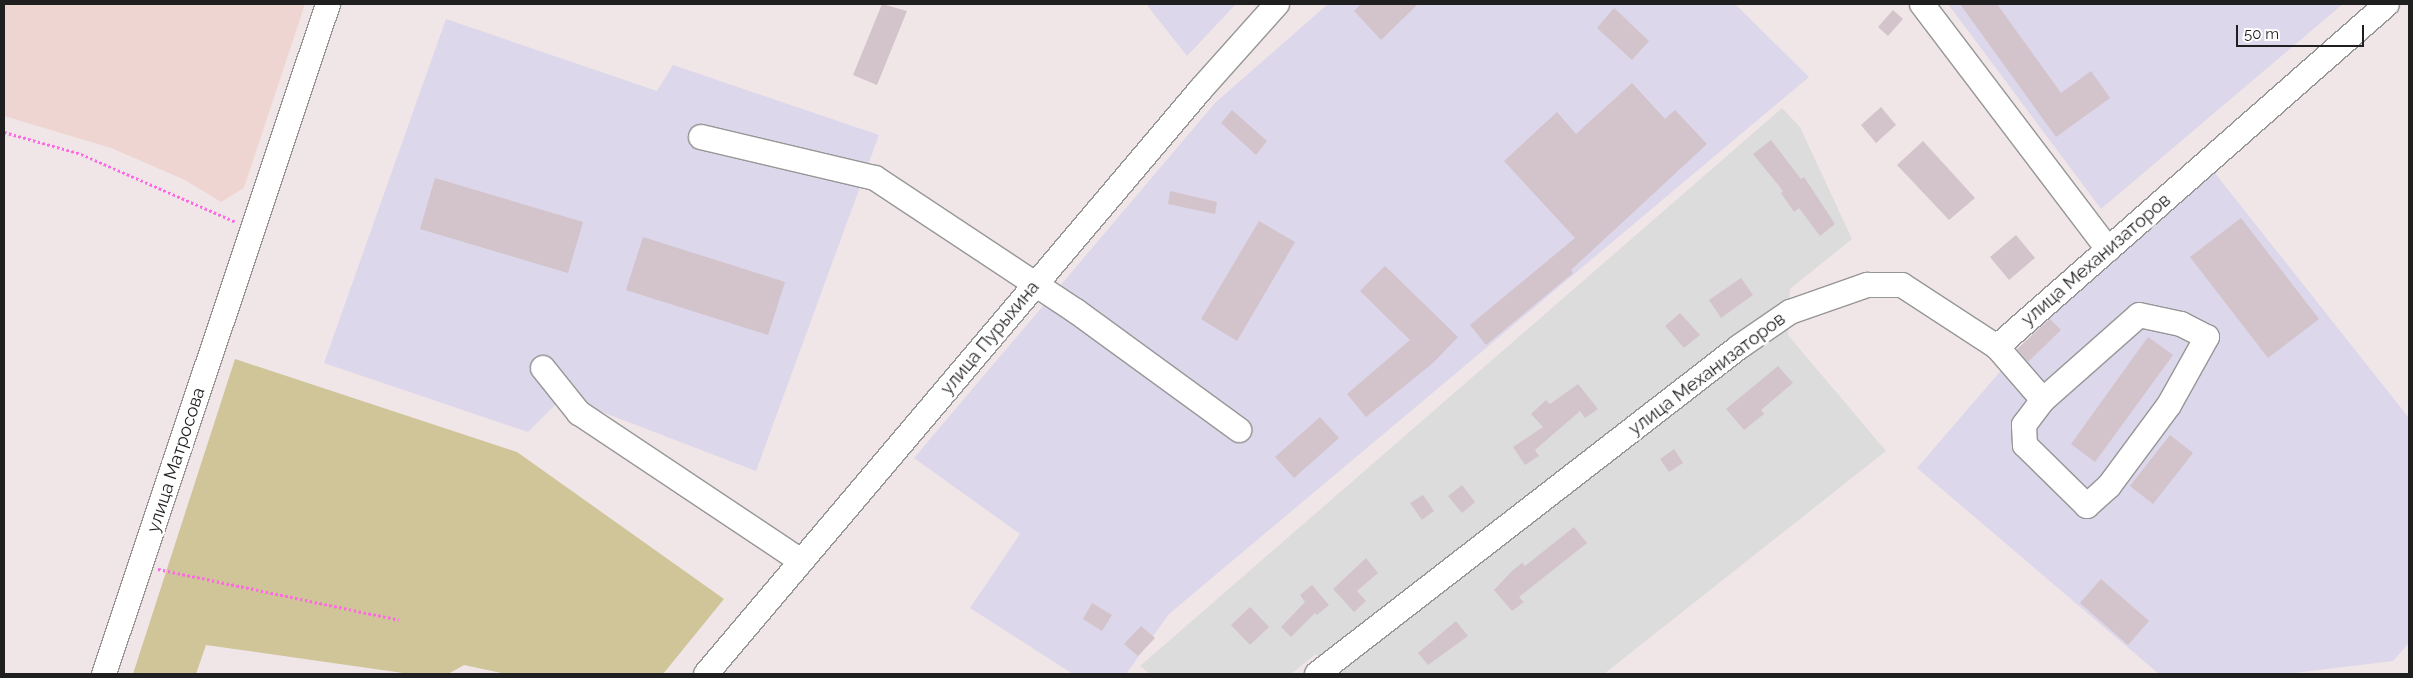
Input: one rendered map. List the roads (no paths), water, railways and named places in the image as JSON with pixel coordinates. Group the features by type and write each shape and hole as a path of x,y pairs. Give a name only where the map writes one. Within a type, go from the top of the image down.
{"street":[{"name":"улица Матросова","path":"104,674 328,4"},
{"name":"улица Пурыхина","path":"706,674 1036,284 1277,4"},
{"path":"1922,4 2108,249"},
{"name":"улица Механизаторов","path":"1317,674 1739,347 1790,312 1867,285 1902,285 1997,347 2387,4"},
{"path":"701,137 875,178 1036,284 1238,430"},
{"path":"2139,315 2181,324 2207,337 2169,405 2110,486 2087,506 2026,445 2024,425 2043,400 2139,315"},
{"path":"1997,347 2043,400"},
{"path":"543,368 579,412 801,561"}]}
